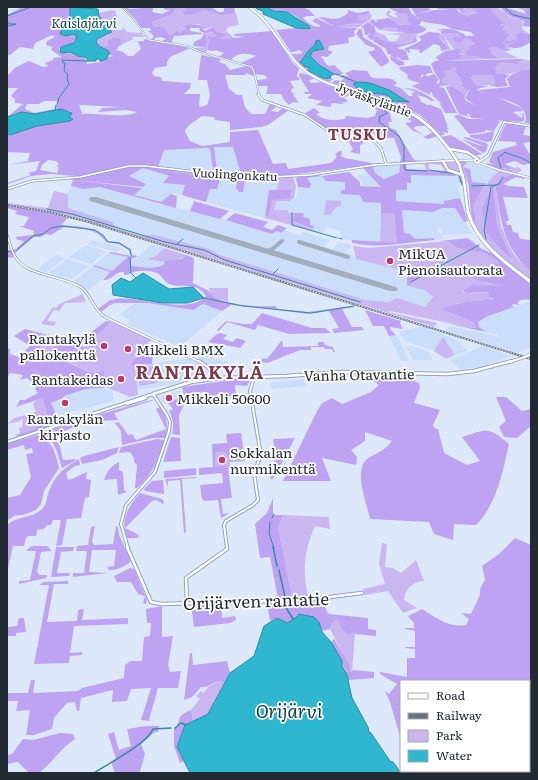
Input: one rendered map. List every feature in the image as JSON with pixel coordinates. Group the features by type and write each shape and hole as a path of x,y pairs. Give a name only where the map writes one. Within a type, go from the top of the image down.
{"highway":[{"name":"Jyväskyläntie","path":"249,7 265,18 277,34 292,59 305,71 330,83 408,109 424,120 450,149 461,168 466,209 475,229 496,254 531,282"},
{"path":"450,149 468,153 477,160"},
{"path":"454,155 455,152 461,151"},
{"path":"443,161 447,169 463,175"},
{"path":"453,172 460,171 461,168"}],"main road":[{"name":"Vuolingonkatu","path":"443,161 477,160 485,165 531,178"},
{"name":"Vanha Otavantie","path":"153,395 193,383 214,379 254,378 332,372 455,374 477,370 522,358 531,354"}],"street":[{"path":"122,7 134,19 147,39 187,46 203,53 252,67 255,71 257,92 260,98 269,103 295,110 330,132 364,138 379,144 383,148 386,164"},
{"path":"477,160 484,159 488,156 504,122 531,126"},
{"name":"Vuolingonkatu","path":"7,188 32,181 80,176 129,166 264,178 310,175 363,166 443,161"},
{"path":"7,235 15,257 20,263 28,268 68,280 78,285 87,292 94,307 101,314 112,321 193,357 207,366 212,372 214,379"},
{"path":"187,603 186,578 226,549 224,525 226,521 253,505 258,500 254,473 261,455 250,391 254,378"},
{"name":"Orijärven rantatie","path":"153,395 167,415 170,422 169,431 155,472 126,506 121,524 124,538 151,602 154,604 306,600 333,598 362,593"},
{"name":"Vanha Otavantie","path":"7,442 153,395"}],"shaded area":[{"path":"22,7 70,7 70,15 62,26 78,36 73,41 75,43 59,49 60,52 85,57 87,64 100,62 107,59 107,57 114,56 109,55 110,53 98,46 108,46 108,41 114,37 121,39 120,43 123,44 116,50 123,52 128,56 133,56 141,49 138,42 133,42 144,41 144,39 154,41 151,40 154,36 148,31 151,31 150,28 141,28 135,18 124,7 130,9 154,7 152,12 162,14 170,10 165,10 163,7 212,7 218,12 221,12 224,11 224,7 234,7 235,13 221,15 205,10 185,15 182,11 188,10 183,8 175,9 172,14 151,22 154,26 164,28 170,36 177,31 182,33 181,31 186,30 185,26 193,24 205,26 202,29 205,31 213,27 217,32 226,34 220,39 245,37 236,36 233,34 272,31 293,63 299,68 297,76 300,80 290,81 294,88 291,89 292,93 295,93 293,95 299,103 293,102 289,105 281,94 266,94 268,86 258,86 257,80 266,79 267,77 264,75 254,74 253,76 246,73 245,75 225,75 229,89 237,95 242,95 245,107 251,114 265,114 270,104 276,107 271,111 278,112 283,108 289,110 268,125 230,130 230,122 215,120 214,117 202,116 188,126 185,131 190,141 202,146 230,142 230,132 258,130 273,164 286,163 288,169 331,163 337,157 335,154 340,151 342,151 341,156 345,158 377,164 281,176 240,175 233,147 214,147 217,170 213,170 210,149 208,148 164,150 158,167 178,169 174,172 245,180 243,192 239,192 236,188 237,180 220,179 217,189 210,189 206,202 182,195 185,185 163,183 169,176 143,168 129,176 146,184 143,187 64,179 75,178 76,176 50,174 31,176 8,184 7,187 7,183 31,175 28,173 36,171 40,161 7,165 28,161 30,153 7,152 7,133 10,135 37,126 70,121 68,117 72,112 62,110 40,114 18,113 7,117 23,104 15,103 15,99 11,96 18,88 7,88 7,76 16,67 29,61 43,67 48,66 45,63 53,60 53,58 62,57 51,50 53,47 46,45 47,41 55,37 52,35 35,43 33,49 20,47 10,55 7,55 7,15","holes":["190,28 199,28 200,31 204,33 202,38 194,42 193,46 206,47 207,41 205,33 214,32 213,33 217,36 212,37 207,35 209,41 207,50 216,50 224,53 219,57 231,60 239,54 256,56 241,63 247,66 230,70 225,64 219,62 221,59 201,55 198,80 207,80 210,96 207,105 199,107 200,94 184,94 190,88 191,83 162,81 161,77 154,76 152,73 155,68 167,66 167,62 170,57 190,48 154,41 155,38 165,38 166,39 160,42 171,44 174,36 202,34 190,31","44,101 57,101 55,109 34,113 25,109 27,104 39,104","79,105 121,107 102,108 98,112 126,110 137,112 126,115 80,114 82,113","48,160 56,161 59,164 56,166 59,167 57,173 40,170 42,165"]},
{"path":"266,7 303,7 315,16 306,16 303,18 309,24 316,27 321,26 312,21 316,18 335,27 318,17 336,19 348,13 348,10 358,13 369,11 369,14 357,16 359,20 365,21 364,22 336,26 358,28 354,31 355,36 348,38 349,43 329,46 328,50 333,52 327,57 321,56 326,64 329,66 334,65 343,73 338,76 319,65 310,56 313,51 324,49 319,40 316,41 316,45 311,48 300,61 310,68 308,70 314,75 303,68 292,54 300,54 303,52 298,50 291,52 276,30 296,28 311,30 297,17 286,12 273,10"},
{"path":"387,7 409,8 411,13 422,21 419,25 427,29 424,32 416,34 397,31 398,29 385,27 380,30 369,22 372,20 371,18 376,22 378,21 375,20 389,18 400,25 411,25 408,21 407,13 398,13"},
{"path":"411,7 427,7 431,10 418,14 435,10 451,9 439,9 437,8 438,7 465,7 463,10 468,12 461,13 460,10 456,9 460,13 466,16 477,12 474,11 477,10 470,8 471,7 489,7 497,18 506,23 500,24 505,27 502,30 505,30 505,32 509,35 504,41 518,39 516,35 520,32 531,35 531,42 515,48 509,47 509,44 517,41 504,44 506,48 511,50 504,51 496,47 489,48 498,58 467,55 465,52 471,45 475,44 474,43 466,38 462,42 455,42 453,37 461,37 457,33 442,34 440,31 445,30 436,30 444,29 452,30 460,32 466,36 474,36 471,32 452,29 444,25 424,22 417,18"},
{"path":"504,7 526,14 524,10 515,7 531,7 531,27 523,26 524,21 511,17 501,9"},
{"path":"368,22 374,26 376,32 374,35 384,41 398,44 407,43 412,42 416,37 416,42 397,48 406,51 409,60 402,60 396,56 398,58 396,58 404,62 404,65 399,66 391,60 390,56 395,58 390,55 394,55 388,54 386,49 373,41 375,39 371,40 367,36 371,34 365,35 364,29 361,27"},
{"path":"359,29 362,29 363,37 381,48 389,60 388,63 381,67 368,52 375,50 375,48 366,45 356,34"},
{"path":"429,32 439,33 441,35 437,36 450,49 441,51 440,46 434,44 421,53 419,53 420,50 410,49 409,51 411,52 409,53 404,49 421,41 421,38 418,37"},
{"path":"455,49 460,49 461,52 457,54 463,53 459,54 465,56 459,57 461,59 444,61 522,59 517,62 520,64 499,63 495,68 496,73 509,75 505,79 508,86 497,87 489,85 495,85 493,75 473,75 471,78 476,85 489,86 477,89 484,95 479,90 510,87 507,79 509,77 518,72 531,69 531,124 524,122 526,120 525,115 523,110 521,108 523,111 513,112 522,118 523,115 519,114 524,114 524,120 522,122 494,120 500,121 494,131 485,130 485,132 469,134 454,116 459,115 469,119 486,119 471,118 469,114 466,114 469,117 459,114 446,87 452,87 464,93 465,100 476,106 465,98 470,90 467,90 460,85 462,84 460,80 462,79 455,72 457,69 452,67 451,70 444,70 446,77 443,78 442,82 447,84 443,86 440,84 442,86 438,87 444,88 457,113 445,113 440,104 441,103 433,96 431,91 430,95 412,86 420,83 407,78 408,75 399,69 400,67 417,65 430,66 433,73 428,73 425,76 431,76 434,74 439,80 436,83 439,84 440,80 431,64 435,61 439,61 436,57 445,51 456,50","holes":["497,97 512,102 521,108"]},
{"path":"353,70 367,71 371,77 374,78 392,79 397,84 393,85 402,89 409,96 413,96 412,93 416,92 404,88 417,90 425,94 435,101 423,96 418,96 419,94 417,95 421,100 420,101 429,106 428,104 441,109 447,124 448,133 442,132 445,134 440,136 438,133 441,132 438,132 420,115 400,105 332,83 335,80 341,81 345,78 339,77 342,75 349,76 345,73","holes":["359,82 392,92 409,102 392,101 390,96 365,92 356,88 353,84"]},
{"path":"300,73 309,75 314,79 309,80 311,83 320,82 398,106 412,113 438,136 428,139 423,137 432,133 426,126 417,126 413,128 423,135 412,130 405,123 412,122 406,117 406,113 389,111 392,122 388,122 390,128 396,130 414,160 423,161 389,163 400,162 401,157 394,138 385,138 384,135 373,134 372,139 327,130 305,113 314,108 320,113 316,114 330,120 345,119 346,116 367,118 375,116 377,110 370,105 372,102 368,98 355,98 357,95 352,94 343,98 347,100 347,102 342,102 344,104 332,103 330,107 316,105 322,101 307,98 312,94 305,94 304,92 309,92 299,76"},
{"path":"316,76 334,79 329,82"},
{"path":"506,123 526,126 523,135 531,136 531,142 523,143 529,153 531,153 531,163 523,165 515,161 505,164 511,168 509,170 504,168 501,170 486,164 488,163 494,165 489,162 493,152 517,145 516,142 498,141"},
{"path":"494,131 492,141 486,142 470,137 470,135"},
{"path":"451,135 482,154 475,156 467,151 451,148 441,137"},
{"path":"351,137 370,140 363,140 363,144 360,145 360,154 350,152 353,149 349,142"},
{"path":"466,137 486,143 488,145 486,151 483,153 462,139 484,146 463,138"},
{"path":"214,147 233,147 240,172 217,170"},
{"path":"210,149 213,170 158,167 164,150"},
{"path":"461,161 467,162 463,167 462,164"},
{"path":"467,162 499,171 486,183 472,182 463,167"},
{"path":"406,164 407,169 445,171 458,176 411,175 411,183 407,183 407,190 396,190 396,201 444,204 444,201 460,198 468,221 464,222 455,208 442,208 433,212 402,210 404,233 410,234 415,239 433,238 435,240 383,245 362,245 352,243 352,240 397,243 394,213 381,213 381,203 363,202 360,195 341,194 341,190 345,190 345,182 326,181 322,176 349,172 360,182 360,186 381,187 362,167 373,166 375,173 384,179 399,173 400,165"},
{"path":"400,165 399,173 384,179 375,173 373,166"},
{"path":"463,167 470,169 472,182 486,183 473,206 476,221 473,221 472,217 467,178"},
{"path":"143,168 169,176 163,183 185,185 182,195 173,193 162,202 134,195 146,184 129,176"},
{"path":"368,173 381,187 363,186 363,183 357,176"},
{"path":"429,174 458,176 460,198 445,201 445,204 396,201 396,190 407,190 407,182 411,175"},
{"path":"512,174 525,178 516,177 503,184 524,187 528,198 503,197 509,221 506,221 507,225 511,225 513,232 518,233 520,239 531,240 531,272 521,262 508,242 499,210 495,184 501,179"},
{"path":"322,176 326,181 345,182 345,191 360,195 363,202 381,203 380,243 341,239 340,231 328,227 321,233 313,229 314,226 310,225 311,220 303,218 304,213 288,213 288,211 274,210 276,201 290,201 296,198 298,187 310,188 306,178"},
{"path":"322,176 307,178 311,184 310,188 298,187 297,177"},
{"path":"220,179 237,180 243,192 245,180 279,180 277,190 269,190 265,218 206,202 210,189"},
{"path":"73,180 142,188 134,195 161,202 171,194 177,196 176,208 100,187 83,189 71,186"},
{"path":"71,186 83,189 100,187 159,204 209,215 272,234 277,231 281,233 284,230 300,235 303,232 330,240 324,246 333,249 339,242 352,246 346,252 353,255 352,257 410,272 407,278 433,297 425,307 397,298 389,302 365,300 220,255 199,247 183,244 154,235 141,235 115,228 113,222 68,208 68,194"},
{"path":"492,187 497,222 502,237 512,257 500,248 486,232 482,208"},
{"path":"269,190 291,190 290,198 272,200 269,217 265,216"},
{"path":"194,201 229,211 220,219 190,211"},
{"path":"7,206 40,211 68,218 61,225 93,229 107,241 119,242 131,249 132,255 138,256 131,259 131,266 153,268 165,264 164,261 182,259 186,255 194,258 193,283 209,291 213,296 220,300 250,306 276,306 278,309 308,312 352,306 355,307 342,309 352,327 362,327 364,330 334,333 332,329 339,328 329,311 308,314 231,305 222,311 203,304 193,310 148,303 115,303 101,312 98,309 110,300 116,299 176,305 198,302 206,296 198,288 169,284 160,275 150,271 137,271 124,275 124,272 121,272 109,279 103,280 110,272 93,266 94,265 112,271 128,257 109,253 111,252 131,256 129,250 119,244 106,242 102,237 92,231 87,230 64,227 51,235 46,234 41,237 34,237 17,251 12,258 7,257 7,251 16,249 24,241 18,240 15,237 33,235 34,231 19,226 24,226 29,217 15,214 17,211 7,208"},
{"path":"442,208 455,208 473,234 443,235 442,227 437,228 444,239 415,239 410,234 404,233 402,210 433,212"},
{"path":"235,213 268,222 263,227 272,230 278,225 287,228 281,233 277,231 272,234 226,220"},
{"path":"294,213 304,213 303,217 310,219 310,225 314,226 313,229 293,221"},
{"path":"468,238 482,249 492,253 531,285 531,300 525,299 520,301 517,303 520,305 513,304 512,305 514,307 488,316 478,322 479,327 486,332 440,322 474,328 476,327 475,323 441,308 466,302 494,299 489,297 488,292 465,293 463,290 472,285 505,286 472,278 475,276 490,278 490,275 478,272 483,269 491,271 499,269 499,267 494,265 499,263 487,254 457,248 448,241 439,241"},
{"path":"93,240 122,248 117,252 88,244"},
{"path":"153,244 164,248 156,256 150,257 155,261 164,261 164,266 152,268 131,266 131,259 137,257"},
{"path":"86,245 106,252 91,264 69,257"},
{"path":"109,253 129,257 112,271 94,265"},
{"path":"56,255 65,258 46,272 37,269"},
{"path":"67,259 89,266 71,279 49,273"},
{"path":"416,264 425,275 412,282 410,286 407,285 407,278"},
{"path":"93,266 110,272 88,291 74,281"},
{"path":"531,301 531,347 517,353 446,331 449,326 500,337 498,335 486,332 479,327 478,322 488,316"},
{"path":"148,303 192,310 202,304 222,311 180,347 126,324 131,320 119,315 133,304"},
{"path":"365,310 401,321 400,323 403,329 390,327 396,335 389,336 384,326 373,326"},
{"path":"262,313 312,328 325,328 331,333 289,334 258,325 255,330 227,322 219,331 217,330 226,321 252,324"},
{"path":"106,321 112,322 87,345 71,341 76,338 82,339"},
{"path":"422,327 457,339 468,351 455,355 443,338 434,351 408,342 402,337 399,331"},
{"path":"25,329 41,333 42,344 33,357 39,358 60,342 86,347 67,362 91,373 104,371 106,387 86,389 64,396 63,398 51,403 60,424 17,437 16,435 32,430 49,419 42,398 16,407 20,400 25,400 38,393 33,385 34,384 27,378 20,380 23,375 10,373 7,379 7,348 10,349 10,354 19,357 30,346 14,336"},
{"path":"221,333 227,335 223,339 233,342 237,338 246,341 240,348 208,342 217,334"},
{"path":"396,335 409,361 401,361 389,336"},
{"path":"282,340 283,347 318,346 318,342 324,342 325,345 333,347 335,352 333,352 332,349 325,349 324,347 311,347 311,350 300,350 267,363 260,362 263,358 267,359"},
{"path":"411,346 429,352 433,360 413,360 406,347"},
{"path":"483,346 511,356 481,367 463,369 460,369 449,360"},
{"path":"143,349 151,349 153,353 152,364 135,366 130,365"},
{"path":"198,353 229,362 218,369 211,367 195,356"},
{"path":"191,358 198,362 206,371 207,376 193,378 168,386 138,390 135,366"},
{"path":"363,374 409,375 412,380 419,383 420,388 414,403 440,410 433,425 434,428 438,429 444,453 467,465 480,461 462,437 477,432 487,431 496,434 509,444 498,487 489,507 476,525 454,524 453,540 434,534 429,522 370,519 362,488 361,471 363,464 367,459 384,449 392,441 365,432 365,441 351,450 357,457 356,465 322,458 331,481 283,481 322,403 332,398 342,404 371,392 379,385"},
{"path":"304,379 306,386 271,389 270,383"},
{"path":"230,380 250,380 247,386 235,385 236,396 224,397 223,394 217,394 217,397 207,398 206,392 192,393 192,396 188,397 179,415 180,435 172,434 173,422 169,411 173,409 168,403 184,396 182,387"},
{"path":"103,388 113,390 113,401 56,416 51,403 63,398 64,396 86,389"},
{"path":"181,390 182,393 178,399 164,404 158,397"},
{"path":"496,397 506,397 522,411 531,409 531,426 517,438 504,437 499,427 506,421"},
{"path":"154,400 114,413 118,420 96,421 97,415"},
{"path":"160,407 167,422 165,438 153,438 122,445 121,431 115,423 119,422 128,435 132,434 136,440 166,429 156,409"},
{"path":"93,416 93,419 57,434 63,460 78,459 62,468 55,447 49,439 40,434"},
{"path":"241,433 245,461 229,462 225,452 216,452 215,466 230,465 228,468 232,498 221,499 223,514 230,513 221,518 218,500 204,501 202,499 200,485 223,483 222,473 199,475 199,468 213,467 212,444 227,443 226,434"},
{"path":"37,435 42,437 50,444 55,452 59,468 44,491 41,504 36,510 26,514 14,516 7,521 7,498 20,495 31,477 26,454 33,453 32,448 25,450 24,445 7,450 7,444"},
{"path":"171,437 180,438 181,461 163,462"},
{"path":"295,438 273,479 271,479 270,473 275,459 263,460 276,458 273,439"},
{"path":"157,439 164,440 157,460 147,478 137,488 135,488 137,465 134,462 134,458 130,452 119,453 121,447"},
{"path":"119,447 117,453 102,460 82,464 80,458 84,456"},
{"path":"79,459 80,465 75,466 66,473 68,480 87,472 86,479 91,480 89,497 85,498 81,518 67,519 62,545 56,546 61,520 53,520 51,525 47,525 44,529 37,530 36,536 28,536 24,546 13,546 7,573 7,525 15,520 32,515 41,510 45,505 54,480 65,468"},
{"path":"119,462 119,470 123,472 124,490 127,492 118,495 117,479 104,480 110,469"},
{"path":"196,468 196,475 164,478 164,471"},
{"path":"196,477 182,479 186,532 184,533 180,480 168,481 168,487 165,479"},
{"path":"163,480 164,494 145,491 144,489 152,481"},
{"path":"140,493 162,499 164,502 163,504 156,500 152,501 125,528 139,535 138,538 127,538 124,525 126,514"},
{"path":"273,498 273,515 283,515 278,527 292,597 278,599 270,557 260,558 255,524 267,513"},
{"path":"95,526 92,542 94,545 113,544 116,526 118,527 119,535 131,561 121,568 109,570 107,567 114,566 116,550 92,550 89,572 108,573 73,577 73,573 84,573 87,551 76,551 77,546 88,545 91,527"},
{"path":"515,538 531,545 531,694 530,695 530,680 400,680 400,737 390,702 385,691 389,694 397,684 380,674 380,672 407,677 407,658 415,658 415,649 405,648 415,647 415,631 405,629 414,628 414,623 408,616 422,609 448,624 460,626 466,625 469,619 461,613 471,614 480,595 480,589 485,579 482,566 499,554"},
{"path":"47,546 52,551 41,552 37,572 40,575 47,575 46,578 19,584 19,581 30,580 36,551 26,551 30,547"},
{"path":"56,547 74,547 73,551 61,552 57,573 70,573 69,576 51,577"},
{"path":"130,568 134,569 147,600 146,604 143,603 145,596 138,594 131,582 117,582 114,576"},
{"path":"68,581 68,584 54,584 47,622 77,621 78,610 84,609 82,620 128,618 128,624 74,626 70,653 82,652 82,655 70,656 69,663 34,664 49,585 39,585 44,582"},
{"path":"323,601 329,614 368,618 368,629 376,630 376,636 355,634 353,632 348,635 340,626 339,620 334,620 330,629 321,631 318,622 314,618 299,614 287,623 277,618 270,621 267,603"},
{"path":"221,604 222,618 235,616 236,620 230,623 194,627 191,605"},
{"path":"162,606 162,637 173,636 168,665 170,672 181,671 178,688 158,688 149,720 151,721 141,720 151,688 131,689 127,701 112,702 113,690 81,698 79,711 77,711 75,702 67,703 54,718 52,729 34,735 26,735 30,710 16,711 18,701 7,701 7,693 28,693 31,680 35,680 33,693 78,691 82,688 124,678 125,665 131,661 142,661 144,637 150,636 151,623 147,623 146,609"},
{"path":"19,618 24,618 26,632 16,633 16,636 7,636 7,627 17,626"},
{"path":"334,639 349,664 351,672 353,670 374,672 374,678 348,680 343,665 331,642"},
{"path":"190,653 192,653 193,665 227,661 230,673 225,682 217,681 206,687 201,687 192,697 184,700"},
{"path":"191,710 193,721 185,726 177,747 184,761 180,763 174,746 174,729 177,726 180,717"},
{"path":"145,726 159,726 158,732 155,732 141,744 145,754 140,772 115,773 111,762 116,759 108,734 114,732 119,750 131,746 127,729"},
{"path":"531,726 531,773 490,773 530,772"},
{"path":"60,733 73,734 75,739 39,773 29,773 18,762 7,764 7,755 12,754 23,739 33,740"}],"green space":[{"path":"180,7 188,10 183,12 184,13 197,13 205,10 215,13 236,13 239,25 228,27 226,31 234,38 219,39 220,33 214,33 217,36 212,37 207,35 209,41 206,54 194,48 206,47 207,41 205,33 216,32 213,27 205,30 202,29 205,26 198,24 188,25 186,30 182,33 177,32 170,36 150,22"},
{"path":"465,7 477,9 477,12 466,16 461,13 467,12 462,9"},
{"path":"471,7 502,7 498,9 506,13 509,17 523,21 522,29 531,35 509,44 509,47 514,49 506,48 495,42 505,30 503,29 505,27 482,8"},
{"path":"112,10 116,11 116,15 118,16 115,18 115,21 104,22 99,16 99,13"},
{"path":"388,10 392,12 389,13 389,15 396,18 398,17 394,13 407,13 412,25 404,25 394,21 386,15"},
{"path":"369,12 372,16 371,19 359,27 337,27 337,25 352,24 364,21 358,20 357,16 369,14"},
{"path":"123,27 127,32 140,33 140,31 145,37 133,37 133,39 123,44 120,43 118,38 111,38 108,46 98,46 96,42 97,39 107,36 112,32 110,30 122,30"},
{"path":"385,27 418,35 412,42 402,44 382,41 374,35 376,32 385,35 389,41 396,41 400,36 384,34 405,33 380,30"},
{"path":"456,33 461,37 454,38 455,41 466,38 475,44 471,45 466,51 474,56 498,57 492,53 489,48 496,47 518,58 440,61 459,59 458,57 465,55 459,54 461,53 457,54 459,55 453,54 452,52 454,53 460,49 447,51 450,49 436,36 441,34 443,35 442,34","holes":["443,36 454,49 451,50"]},
{"path":"522,59 531,61 531,69 508,74 499,74 495,72 495,68 499,63 520,64 517,62"},
{"path":"452,67 457,69 463,79 460,81 462,87 469,90 464,98 464,93 452,87 443,86 446,86 442,81 443,78 446,77 444,70 450,70"},
{"path":"473,75 493,75 496,82 495,85 476,85 471,78"},
{"path":"461,161 465,171 467,183 459,183 458,175 445,171 441,165 429,164 429,170 426,171 424,163"},
{"path":"505,164 514,168 518,167 521,171 501,179 495,184 501,226 515,256 531,272 531,279 490,247 473,221 476,221 473,206 486,185 499,171 504,168 509,170 511,168","holes":["492,187 497,222 502,237 512,257 482,208"]},
{"path":"178,169 240,172 240,174 293,177 296,186 294,198 290,201 276,201 274,210 288,210 288,213 294,213 293,221 321,233 265,218 265,216 269,217 271,200 291,190 277,190 279,180 245,180 173,172"},
{"path":"54,191 68,194 68,208 113,222 115,228 140,235 154,235 209,249 220,255 365,300 389,302 397,298 425,307 433,297 424,290 410,286 412,282 419,278 416,264 410,272 356,259 353,246 369,248 448,241 457,248 487,254 499,263 496,264 499,269 478,273 490,275 490,278 472,277 488,283 505,285 505,287 472,285 463,290 463,292 488,292 490,298 494,300 466,302 441,308 475,323 476,327 474,328 390,311 388,312 437,323 434,327 79,218 48,211 7,205 7,203 48,208"},
{"path":"326,200 341,201 341,206 336,207 331,215 324,215"},
{"path":"381,213 394,213 397,243 380,243"},
{"path":"164,248 186,255 173,261 157,261 147,259 156,256"},
{"path":"209,288 228,288 228,302 211,296"},
{"path":"83,294 86,302 65,303 59,311 54,310 47,321 56,322 54,326 41,324 53,307 56,308 59,304"},
{"path":"112,322 152,339 131,364 135,366 138,395 130,397 106,387 104,371 91,373 67,361 81,351"},
{"path":"41,333 49,334 53,339 60,342 39,358 33,357 42,344"},
{"path":"443,337 455,355 446,359 434,351"},
{"path":"146,366 156,367 160,370 162,375 157,377 157,383 140,386 137,371"},
{"path":"42,398 49,419 32,430 20,434 19,428 22,427 23,419 7,424 14,418 36,412 33,404 36,400"},
{"name":"Sokkalan nurmikenttä","path":"216,452 225,452 230,465 215,466"},
{"path":"283,515 329,517 330,529 315,526 308,544 305,560 305,577 308,596 292,597 278,527"},
{"path":"382,543 387,544 385,567 393,568 401,573 416,560 424,581 410,586 406,592 404,600 417,608 403,613 388,591 365,595 363,589 385,584 379,564"},
{"path":"334,620 340,620 355,634 352,672 330,629"},
{"path":"217,681 225,682 208,714 193,721 191,710 200,699 196,696 201,691 204,693 208,687"}],"water":[{"name":"Kaislajärvi","path":"70,7 98,9 99,16 112,32 97,39 96,42 110,53 107,59 100,61 99,59 96,59 96,61 86,61 88,59 85,57 77,56 69,52 60,52 61,47 74,43 77,36 73,34 66,36 60,34 63,28 62,26 70,15"},
{"path":"256,7 266,7 274,11 287,12 309,26 310,29 296,28 263,14 263,11 257,9"},
{"path":"319,40 324,49 313,51 310,56 319,65 334,74 330,76 331,78 322,77 308,71 310,68 304,66 300,62 315,45 316,41"},
{"path":"359,82 370,83 389,90 409,102 392,101 389,96 368,93 358,89 353,84"},
{"path":"61,109 72,113 69,117 73,119 70,121 37,126 10,135 7,133 7,117 21,112 35,114"},
{"path":"143,273 169,289 193,287 204,298 187,303 163,303 113,295 112,285 121,278 130,282"},
{"name":"Orijärvi","path":"299,614 314,617 319,622 322,632 331,642 342,661 342,666 347,675 352,698 368,727 369,732 390,761 393,762 401,773 190,773 177,747 185,725 208,714 230,673 254,656 264,626 277,618 287,623"}],"waterway":[{"path":"7,16 31,7"},
{"path":"504,7 513,15 531,19"},
{"path":"7,22 11,24"},
{"path":"7,27 11,24"},
{"path":"11,24 16,24 11,26"},
{"path":"57,104 59,98 69,84 67,78 68,75 64,70 65,63 63,63 62,60 86,61"},
{"path":"334,74 340,75"},
{"path":"341,76 356,82"},
{"path":"386,112 385,110 387,109 388,104"},
{"path":"55,110 56,105"},
{"path":"381,116 387,113"},
{"path":"380,116 379,122 399,136 404,146 404,162"},
{"path":"501,168 498,158 505,152 525,159 531,164"},
{"path":"404,165 405,170 427,171"},
{"path":"429,170 456,174"},
{"path":"459,175 462,185"},
{"path":"486,239 484,230 491,187 499,184 503,177"},
{"path":"472,186 495,185"},
{"path":"47,209 72,214 165,242 204,250 225,260 360,302"},
{"path":"292,213 292,225 337,238"},
{"path":"17,250 33,236 43,234 51,228 62,226 95,230 103,235 108,242 119,243 130,250 131,255"},
{"path":"177,244 183,239"},
{"path":"411,282 479,245"},
{"path":"130,258 131,273 136,278"},
{"path":"273,274 278,269"},
{"path":"204,298 243,306 311,313 354,306"},
{"path":"272,518 274,514"},
{"path":"270,522 269,533 274,548"},
{"path":"273,547 277,566"},
{"path":"279,570 285,597"},
{"path":"285,602 285,606 293,619"},
{"path":"175,728 181,723 186,725"},
{"path":"94,773 136,747 149,735 153,729 171,728"}],"taxiway":[{"path":"265,251 271,250 282,241"},
{"path":"299,242 348,257"}],"runway":[{"path":"93,199 393,289"}],"railway":[{"path":"7,205 49,212 89,222 531,359"}],"place":[{"name":"MikUA Pienoisautorata","path":"390,261"},
{"name":"Rantakylä pallokenttä","path":"104,346"},
{"name":"Mikkeli BMX","path":"128,349"},
{"name":"Rantakeidas","path":"121,379"},
{"name":"Mikkeli 50600","path":"169,398"},
{"name":"Rantakylän kirjasto","path":"65,403"},
{"name":"Sokkalan nurmikenttä","path":"222,460"}],"district":[{"name":"TUSKU","path":"358,133"},
{"name":"RANTAKYLÄ","path":"200,371"}]}
